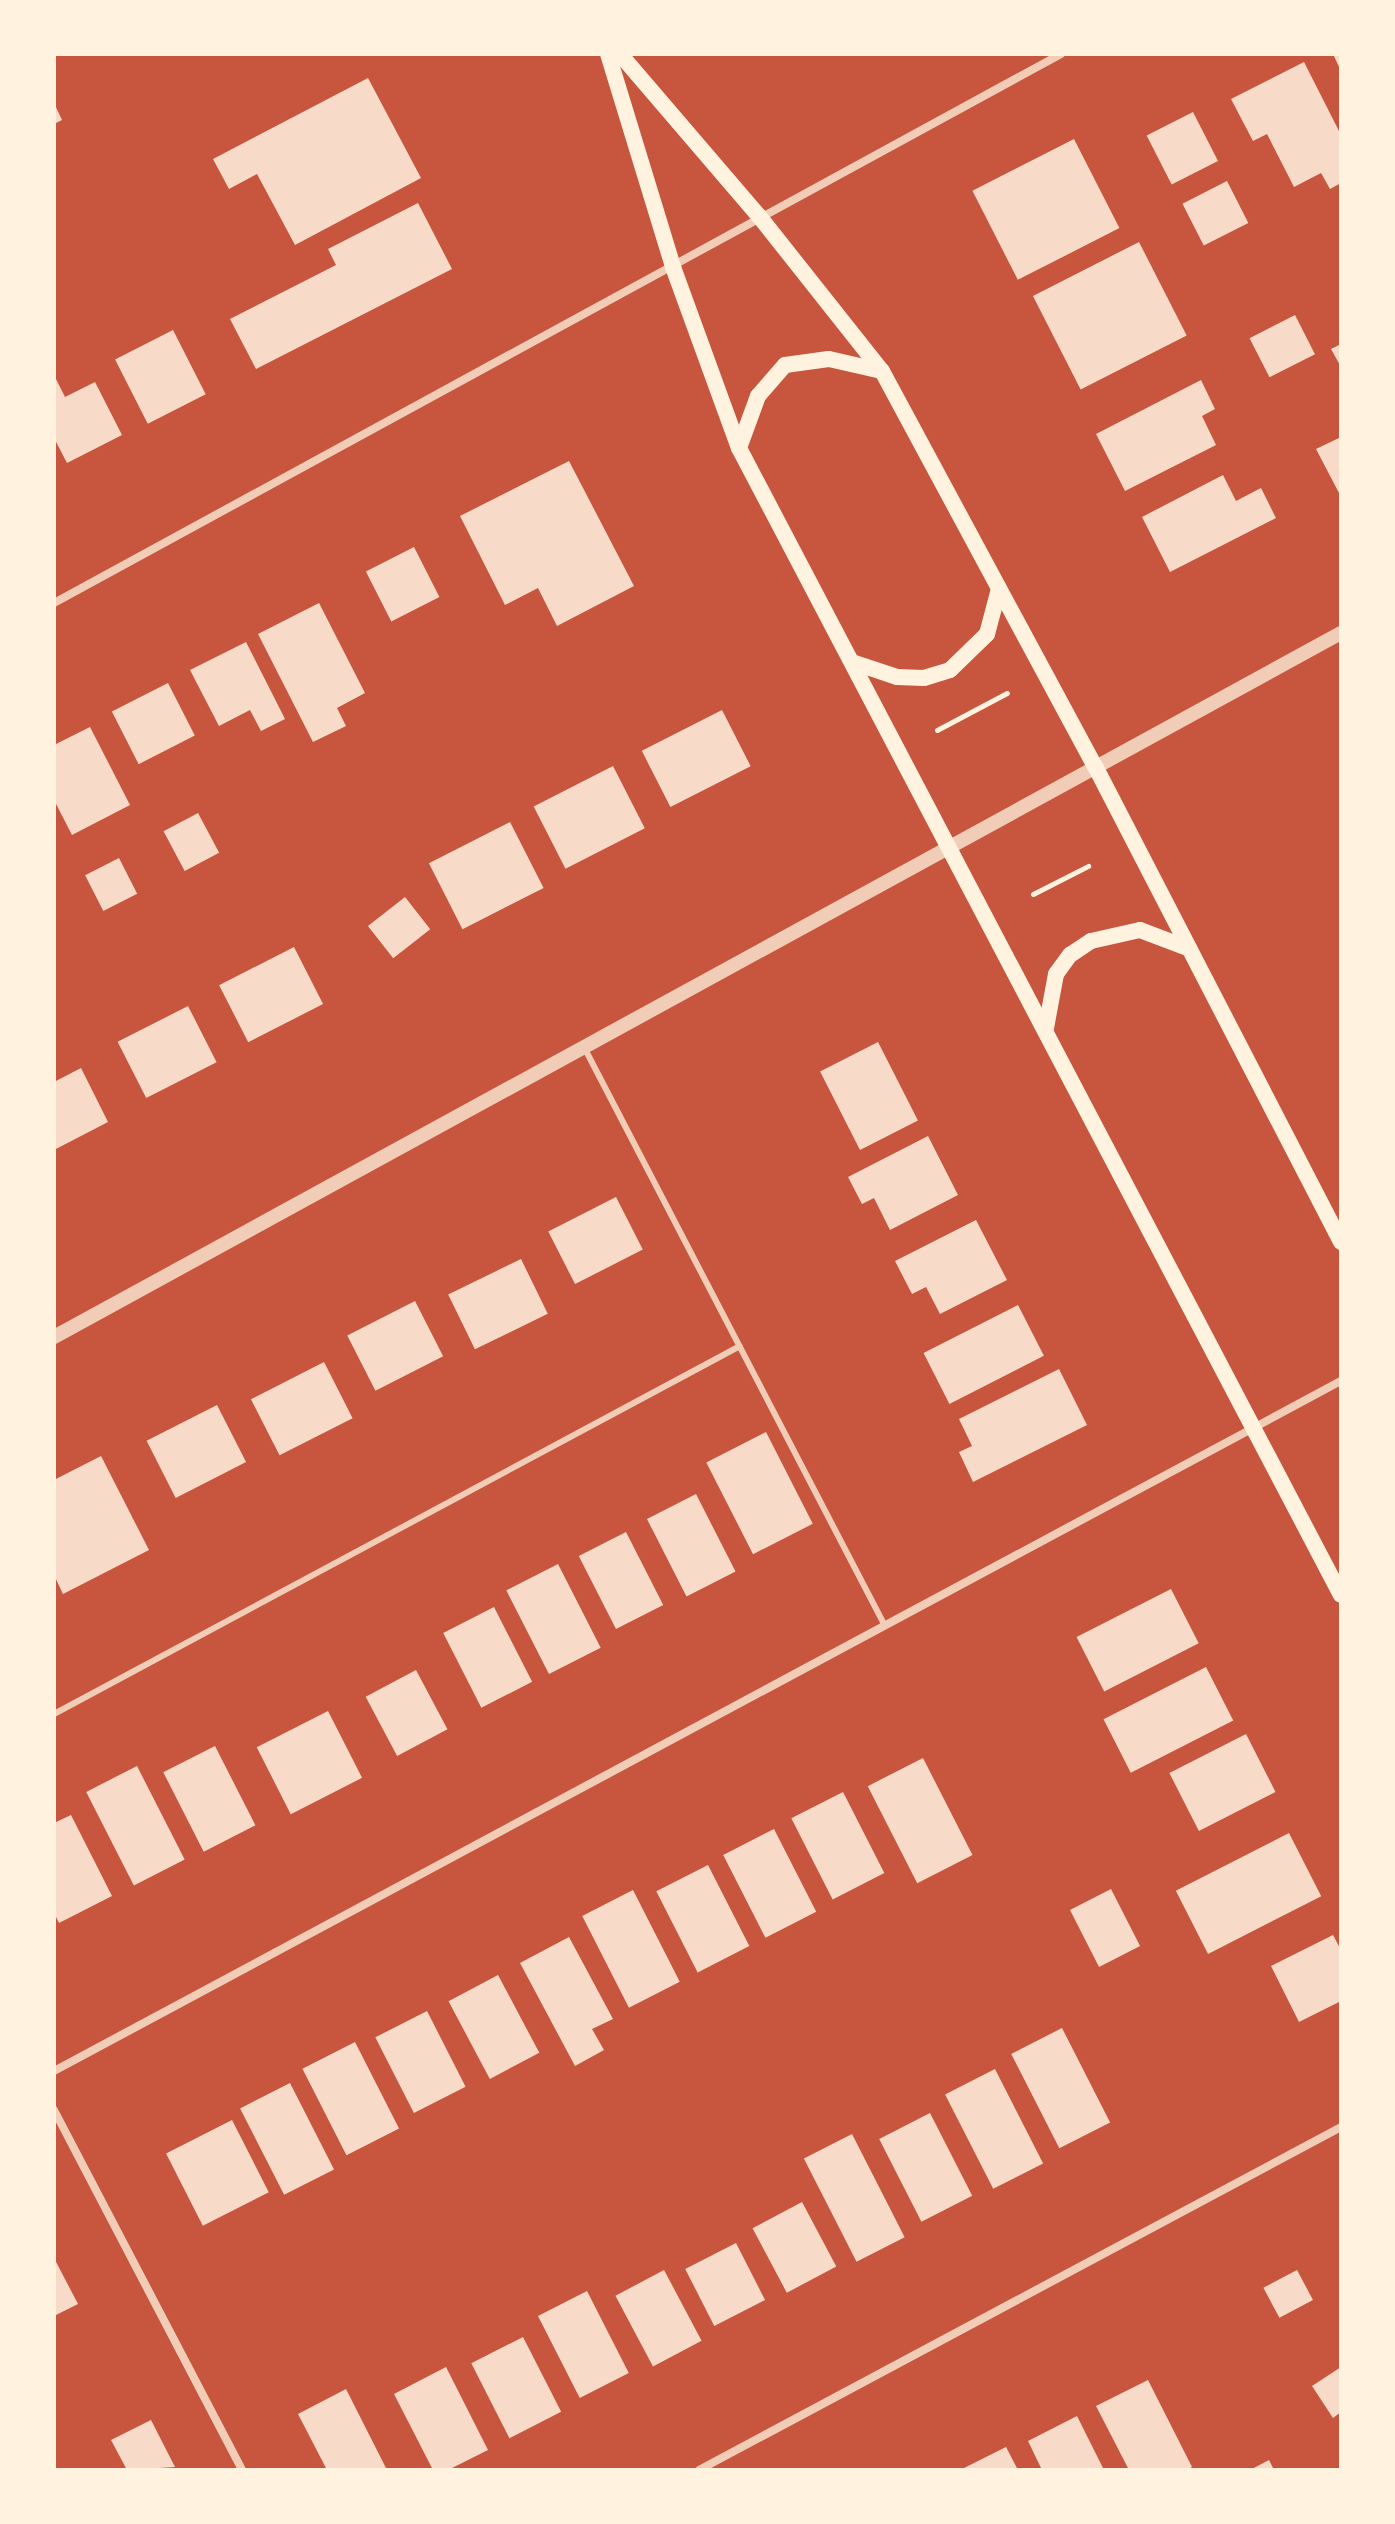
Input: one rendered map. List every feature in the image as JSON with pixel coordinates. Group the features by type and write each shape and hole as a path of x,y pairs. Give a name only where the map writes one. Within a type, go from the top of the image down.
{"main road":[{"path":"608,54 673,267 739,448 1341,1595"},
{"path":"620,54 759,216 882,371 1095,766 1341,1242"},
{"path":"739,448 758,396 785,365 829,359 882,371"},
{"path":"852,662 897,677 924,678 950,670 987,634 999,589"},
{"path":"1046,1028 1056,974 1091,941 1140,930 1191,950"}],"street":[{"path":"54,603 1061,54"},
{"path":"54,1337 949,844 1341,633"},
{"path":"54,2071 1341,1381"},
{"path":"54,2110 242,2470"},
{"path":"699,2470 1341,2127"}],"lane":[{"path":"583,1046 885,1626"},
{"path":"54,1714 740,1346"}],"path":[{"path":"937,730 1007,693"},
{"path":"1033,894 1088,866"}],"building":[{"path":"1333,54 1341,54 1341,71"},
{"path":"1304,62 1341,135 1341,183 1330,189 1321,173 1294,187 1267,134 1253,141 1231,99"},
{"path":"368,78 421,178 295,245 257,174 229,189 213,159"},
{"path":"54,103 62,120 54,124"},
{"path":"1193,112 1218,161 1172,185 1147,136"},
{"path":"1074,139 1119,228 1018,280 972,191"},
{"path":"1227,181 1248,223 1204,246 1182,204"},
{"path":"418,203 452,269 256,369 230,319 336,265 328,249"},
{"path":"1139,242 1187,336 1081,390 1033,296"},
{"path":"1295,315 1315,354 1270,377 1250,338"},
{"path":"173,330 206,394 148,424 115,360"},
{"path":"1341,344 1341,367 1331,349"},
{"path":"54,375 65,397 95,382 122,435 67,463 54,438"},
{"path":"1201,380 1215,409 1202,416 1216,445 1125,491 1096,434"},
{"path":"1341,437 1341,492 1339,493 1316,449"},
{"path":"569,461 634,586 557,626 538,588 505,605 460,516"},
{"path":"1223,475 1236,501 1261,488 1276,518 1170,572 1142,517"},
{"path":"414,547 439,597 391,621 366,572"},
{"path":"319,603 365,693 337,708 346,726 313,742 258,634"},
{"path":"246,642 285,719 261,731 250,710 219,726 190,670"},
{"path":"168,683 195,736 139,764 112,712"},
{"path":"722,710 751,766 670,807 642,751"},
{"path":"90,727 130,805 72,835 54,800 54,745"},
{"path":"613,766 645,828 565,869 534,806"},
{"path":"198,813 219,853 185,871 164,831"},
{"path":"510,822 544,888 463,929 429,863"},
{"path":"119,858 137,894 103,911 85,875"},
{"path":"405,897 430,929 393,958 368,926"},
{"path":"294,947 323,1004 248,1042 219,985"},
{"path":"188,1006 217,1062 146,1098 118,1042"},
{"path":"878,1042 918,1120 860,1150 820,1072"},
{"path":"81,1068 108,1122 54,1150 54,1082"},
{"path":"928,1136 958,1195 890,1230 874,1198 862,1204 848,1177"},
{"path":"616,1197 643,1250 575,1284 548,1232"},
{"path":"976,1220 1007,1280 940,1314 926,1287 912,1294 895,1261"},
{"path":"521,1259 548,1314 475,1349 448,1295"},
{"path":"415,1301 443,1356 375,1391 347,1336"},
{"path":"1018,1305 1044,1356 949,1404 924,1353"},
{"path":"324,1362 353,1418 280,1455 251,1399"},
{"path":"1059,1369 1087,1425 973,1482 959,1452 972,1446 959,1419"},
{"path":"217,1405 246,1462 176,1498 147,1441"},
{"path":"766,1432 813,1524 753,1554 706,1462"},
{"path":"101,1456 149,1550 63,1594 54,1575 54,1480"},
{"path":"696,1494 735,1572 686,1596 647,1519"},
{"path":"626,1532 663,1605 616,1629 579,1556"},
{"path":"558,1564 601,1648 549,1674 506,1590"},
{"path":"1171,1589 1199,1643 1104,1691 1077,1637"},
{"path":"494,1607 532,1682 481,1708 443,1633"},
{"path":"1206,1667 1233,1720 1131,1773 1104,1719"},
{"path":"416,1670 447,1729 397,1756 366,1697"},
{"path":"328,1711 362,1778 291,1814 257,1747"},
{"path":"1246,1734 1276,1792 1199,1831 1169,1773"},
{"path":"215,1746 255,1825 204,1852 163,1772"},
{"path":"923,1758 972,1855 917,1883 868,1786"},
{"path":"137,1766 185,1860 134,1885 86,1792"},
{"path":"843,1792 884,1873 833,1899 791,1818"},
{"path":"71,1815 112,1896 59,1923 54,1913 54,1823"},
{"path":"774,1829 816,1912 765,1938 723,1855"},
{"path":"1289,1833 1321,1896 1208,1954 1176,1891"},
{"path":"708,1865 749,1946 698,1972 656,1891"},
{"path":"1111,1889 1140,1946 1099,1967 1070,1910"},
{"path":"633,1890 680,1982 629,2008 582,1916"},
{"path":"1333,1935 1341,1950 1341,2001 1299,2022 1271,1966"},
{"path":"569,1937 613,2019 592,2029 604,2050 575,2066 520,1963"},
{"path":"498,1975 539,2053 490,2079 449,2001"},
{"path":"427,2011 466,2087 414,2113 375,2037"},
{"path":"1062,2028 1110,2122 1059,2148 1011,2054"},
{"path":"355,2042 399,2128 346,2155 302,2069"},
{"path":"995,2069 1043,2163 993,2189 945,2094"},
{"path":"290,2083 334,2169 284,2195 240,2108"},
{"path":"930,2113 972,2196 921,2222 879,2139"},
{"path":"232,2120 269,2192 203,2226 166,2154"},
{"path":"852,2134 905,2237 857,2262 804,2159"},
{"path":"802,2202 836,2266 787,2293 753,2228"},
{"path":"736,2243 765,2300 714,2326 685,2269"},
{"path":"54,2258 78,2304 54,2316"},
{"path":"664,2270 702,2341 653,2366 615,2296"},
{"path":"1297,2270 1313,2300 1279,2318 1263,2288"},
{"path":"587,2291 629,2373 580,2398 538,2316"},
{"path":"523,2337 561,2412 509,2438 471,2363"},
{"path":"446,2367 488,2450 448,2470 433,2470 394,2394"},
{"path":"1341,2367 1341,2412 1333,2418 1312,2386"},
{"path":"1148,2380 1192,2467 1187,2470 1129,2470 1096,2406"},
{"path":"346,2389 387,2470 327,2470 298,2414"},
{"path":"1077,2416 1104,2470 1042,2470 1028,2441"},
{"path":"151,2420 175,2467 127,2470 111,2440"},
{"path":"1006,2447 1018,2470 960,2470"},
{"path":"1269,2460 1274,2470 1250,2470"}]}
